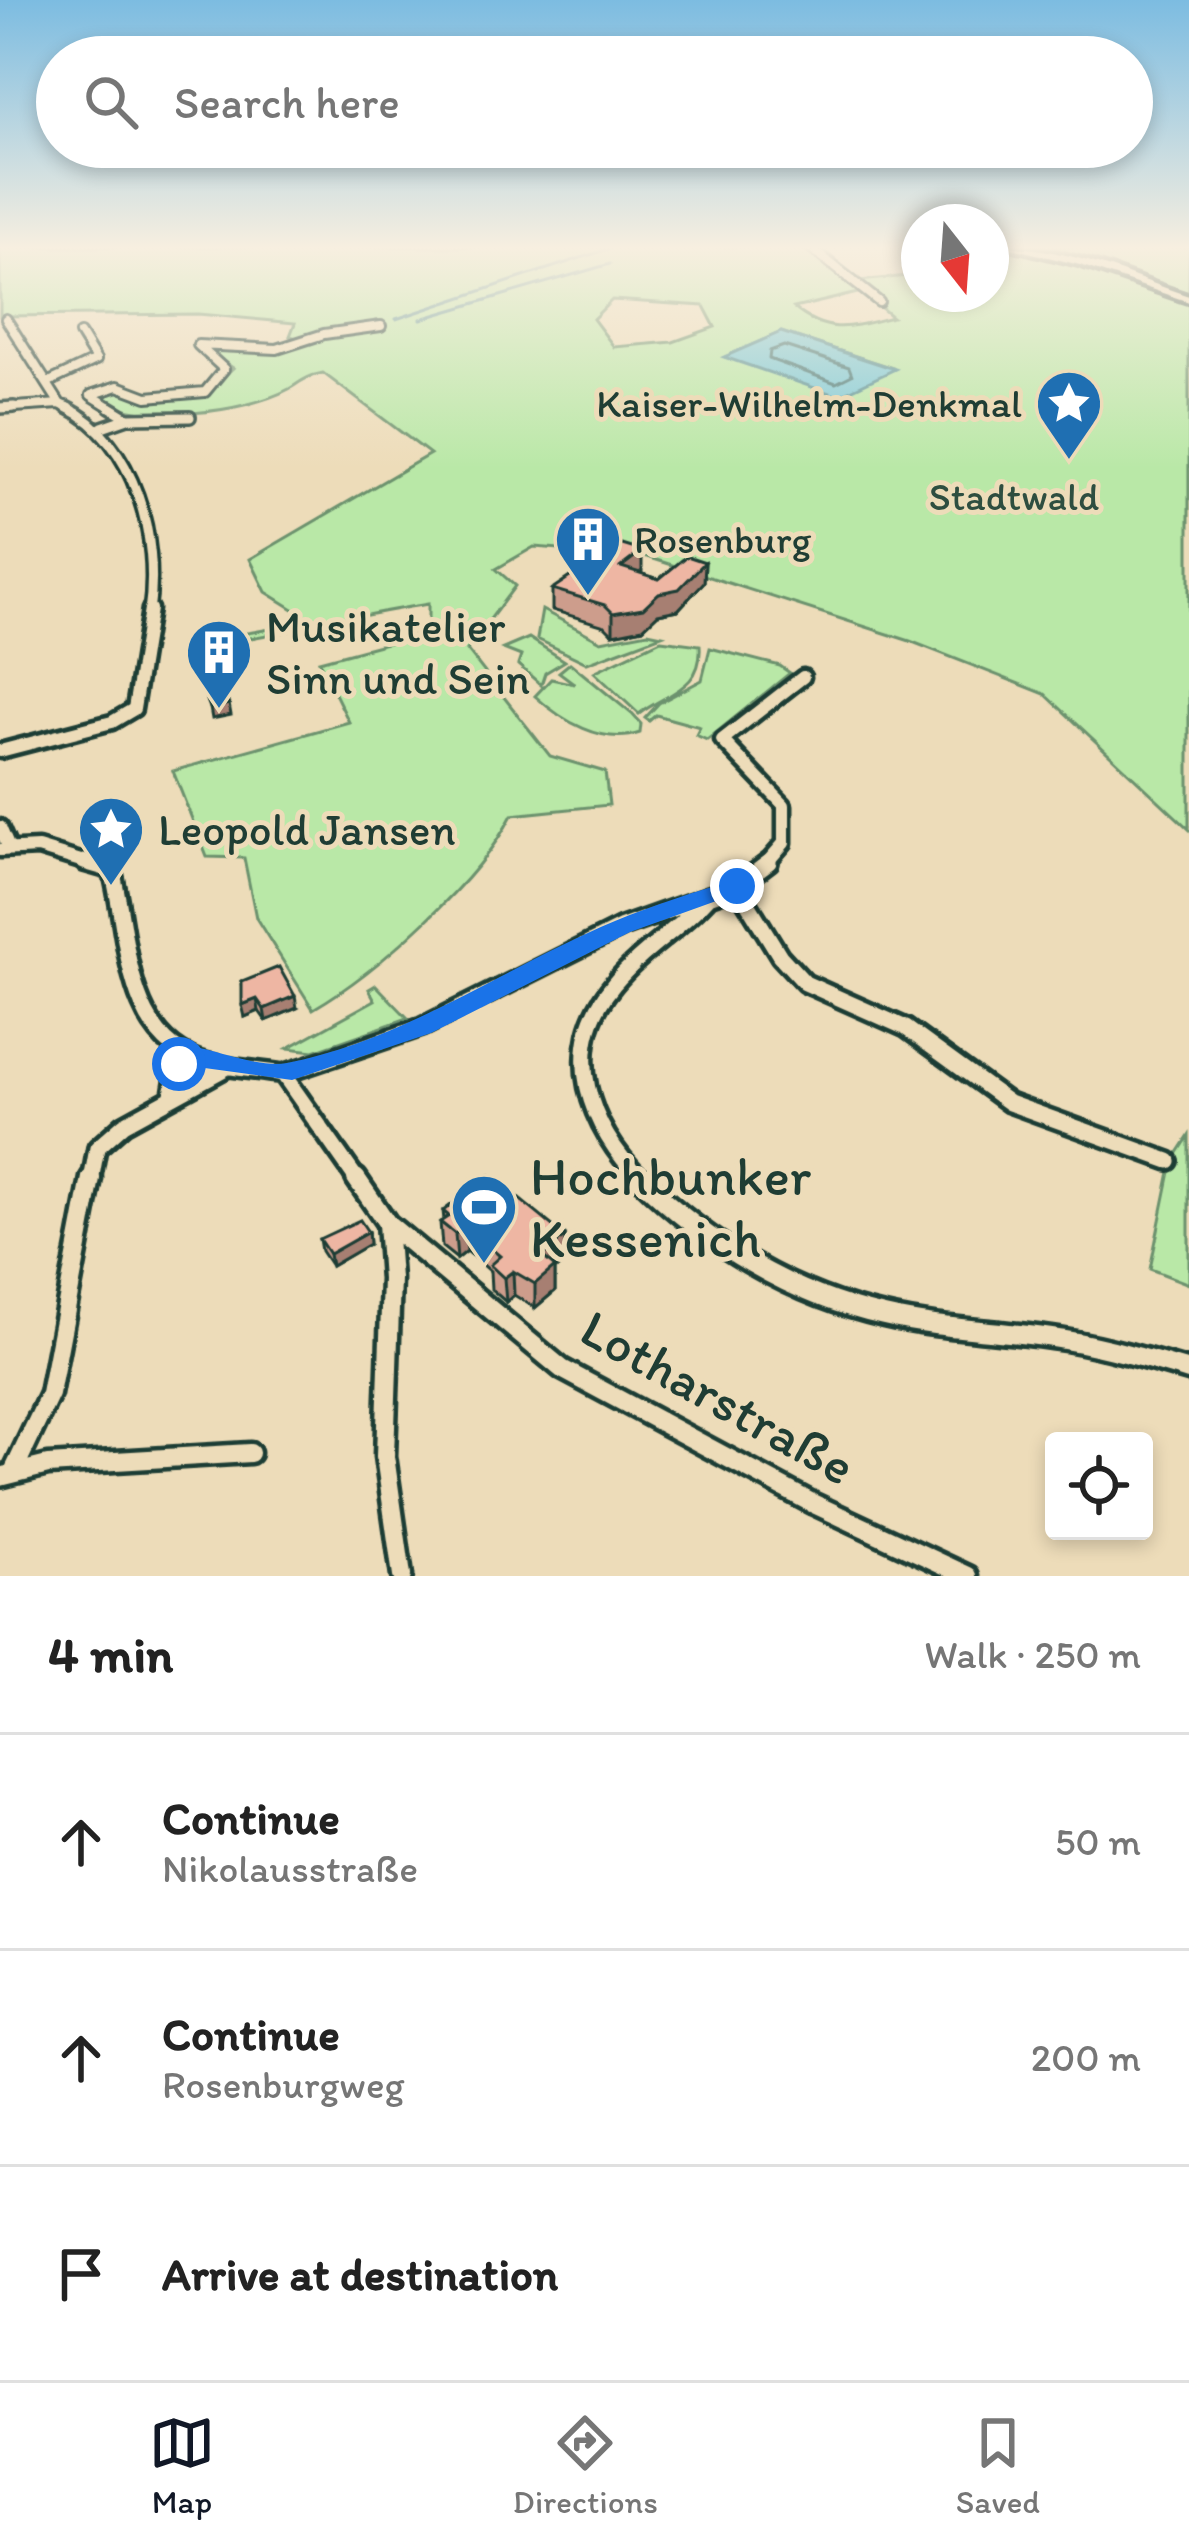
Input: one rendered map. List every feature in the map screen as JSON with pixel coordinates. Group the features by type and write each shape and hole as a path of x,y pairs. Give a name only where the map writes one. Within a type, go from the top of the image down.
{"street":[{"path":"7,321 60,404"},
{"path":"128,418 91,394 118,386 148,397 205,392 224,369 198,345 277,349 324,334 382,326"},
{"path":"49,382 96,360 80,334"},
{"path":"0,404 60,404 102,428 140,500 154,558 139,652 138,702 130,714 0,751"},
{"path":"102,428 128,418 190,417"},
{"path":"0,827 4,849 38,848 112,871 139,989 159,1032 179,1052 228,1067 281,1073 422,1027 622,927 737,886 777,856 787,820 771,783 729,752 722,740 802,677"},
{"path":"737,886 780,956 805,982 906,1028 1010,1102 1169,1161"},
{"path":"709,896 691,921 634,963 610,988 594,1015 583,1050 583,1081 609,1146 646,1186 725,1250 795,1286 875,1314 1062,1340 1189,1371"},
{"path":"172,1095 179,1052"},
{"path":"6,1474 50,1394 97,1148 113,1131 228,1067"},
{"name":"Lotharstraße","path":"281,1073 387,1223 562,1369 812,1503 968,1576"},
{"path":"387,1223 391,1280 385,1456 402,1576"},
{"path":"6,1474 250,1453"}],"green space":[{"name":"Stadtwald","path":"269,321 594,321 614,347 673,342 715,327 712,321 813,321 852,326 876,321 1189,321 1189,829 1045,694 910,641 641,555 534,547 496,569 515,586 467,650 550,756 605,772 609,805 512,815 476,868 424,923 313,1009 256,918 244,858 207,857 173,771 349,722 319,661 428,632 428,604 232,641 230,636 276,628 303,615 266,592 250,559 430,454 323,373 270,397 193,413 139,411 97,397 119,390 140,399 202,397 233,368 204,348 261,351 306,341 290,336 295,323","holes":["781,332 893,369 725,357"]},
{"path":"542,610 601,641 648,632 662,635 587,663 537,639"},
{"path":"529,638 565,661 545,673 541,685 518,665 521,656 503,649"},
{"path":"661,640 700,645 696,671 682,688 639,714 594,672"},
{"path":"710,648 780,666 790,673 707,740 696,735 700,727 656,715 649,721 645,718 659,703 702,680"},
{"path":"570,663 632,714 641,724 640,733 597,733 570,722 535,696 551,679 575,684 559,672"},
{"path":"376,985 408,1018 314,1051 288,1048 375,1000 369,989"},
{"path":"1189,1136 1189,1284 1150,1269 1172,1162"}],"water":[{"path":"781,332 895,369 838,396 724,357"}],"building":[{"path":"619,544 642,551 621,567 659,579 687,556 705,562 679,589 659,593 643,608 613,613 605,605 552,589"},
{"path":"223,691 229,704 210,708 205,695"},
{"path":"279,967 295,996 264,1009 257,999 242,1005 242,982"},
{"path":"490,1175 565,1236 542,1256 555,1267 535,1284 513,1271 504,1278 490,1265 500,1256 465,1226 455,1234 440,1222 449,1216 443,1211"},
{"path":"360,1220 368,1232 329,1254 319,1239"}],"place":[{"name":"Kaiser-Wilhelm-Denkmal","path":"1069,462"},
{"name":"Rosenburg","path":"588,598"},
{"name":"Musikatelier Sinn und Sein","path":"219,711"},
{"name":"Leopold Jansen","path":"111,888"},
{"name":"Hochbunker Kessenich","path":"484,1266"}],"route":[{"path":"179,1064 179,1052 207,1063 283,1074 422,1027 622,927 737,886"}]}
